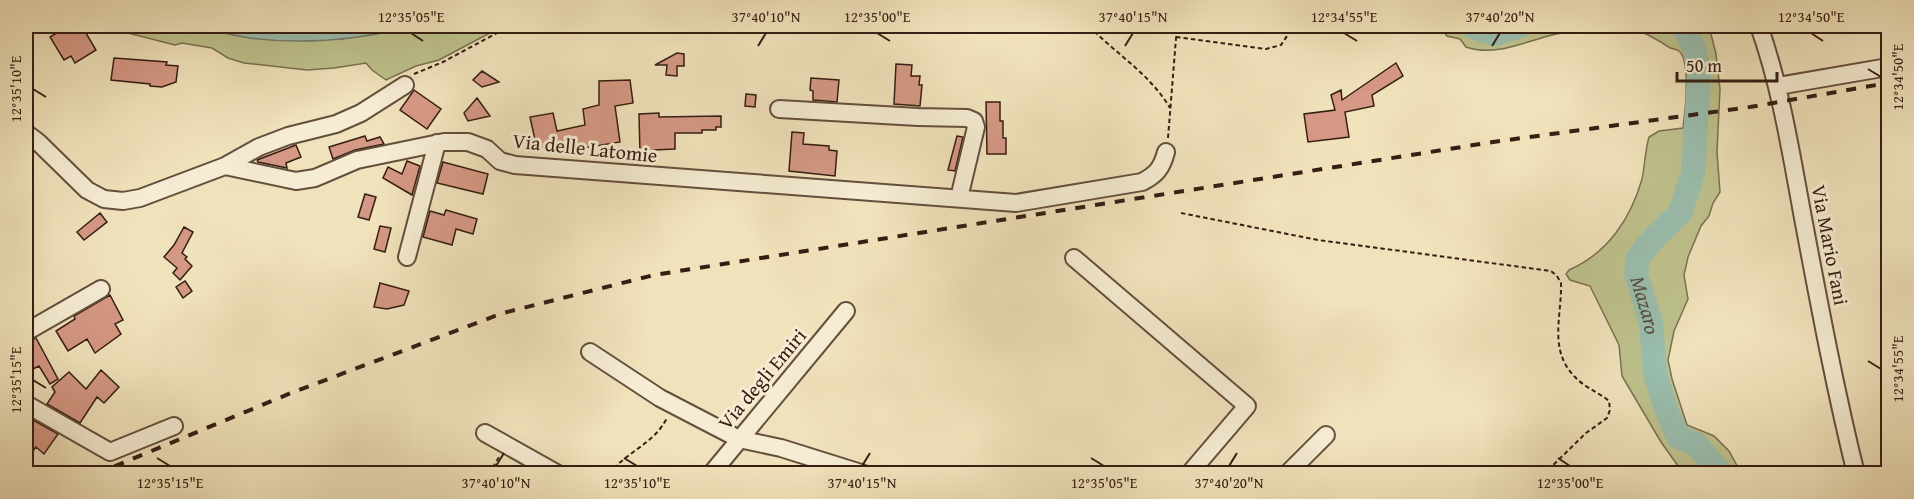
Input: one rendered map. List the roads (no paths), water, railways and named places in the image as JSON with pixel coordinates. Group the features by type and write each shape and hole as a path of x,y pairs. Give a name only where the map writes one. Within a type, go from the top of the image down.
{"street":[{"name":"Via Mario Fani","path":"1759,26 1778,86 1815,286 1856,474"},
{"path":"1778,86 1888,67"},
{"path":"26,133 87,190 104,199 123,201 140,198 225,166 259,147 288,136 336,124 361,113 405,85"},
{"path":"779,109 967,118 974,121 976,127 959,198"},
{"name":"Via delle Latomie","path":"225,166 296,181 315,178 357,160 437,143 468,142 487,149 500,161 515,165 1016,203 1142,182 1153,176 1163,165 1166,152"},
{"path":"407,257 437,143"},
{"path":"1074,258 1247,406 1189,474"},
{"path":"26,332 100,289"},
{"name":"Via degli Emiri","path":"711,474 846,311"},
{"path":"590,352 673,404 739,439 781,448 864,474"},
{"path":"26,404 110,452 174,426"},
{"path":"485,433 558,474"},
{"path":"1287,474 1326,435"}],"water":[{"path":"190,26 259,28 416,26 352,38 287,41 244,37"}],"waterway":[{"name":"Mazaro","path":"1473,26 1495,34 1520,26"},
{"name":"Mazaro","path":"1683,26 1694,48 1699,73 1693,173 1680,213 1638,257 1636,274 1651,323 1655,374 1666,409 1678,437 1696,444 1721,474"}],"railway":[{"path":"96,474 291,393 503,313 654,275 1493,142 1750,107 1888,83"}]}
